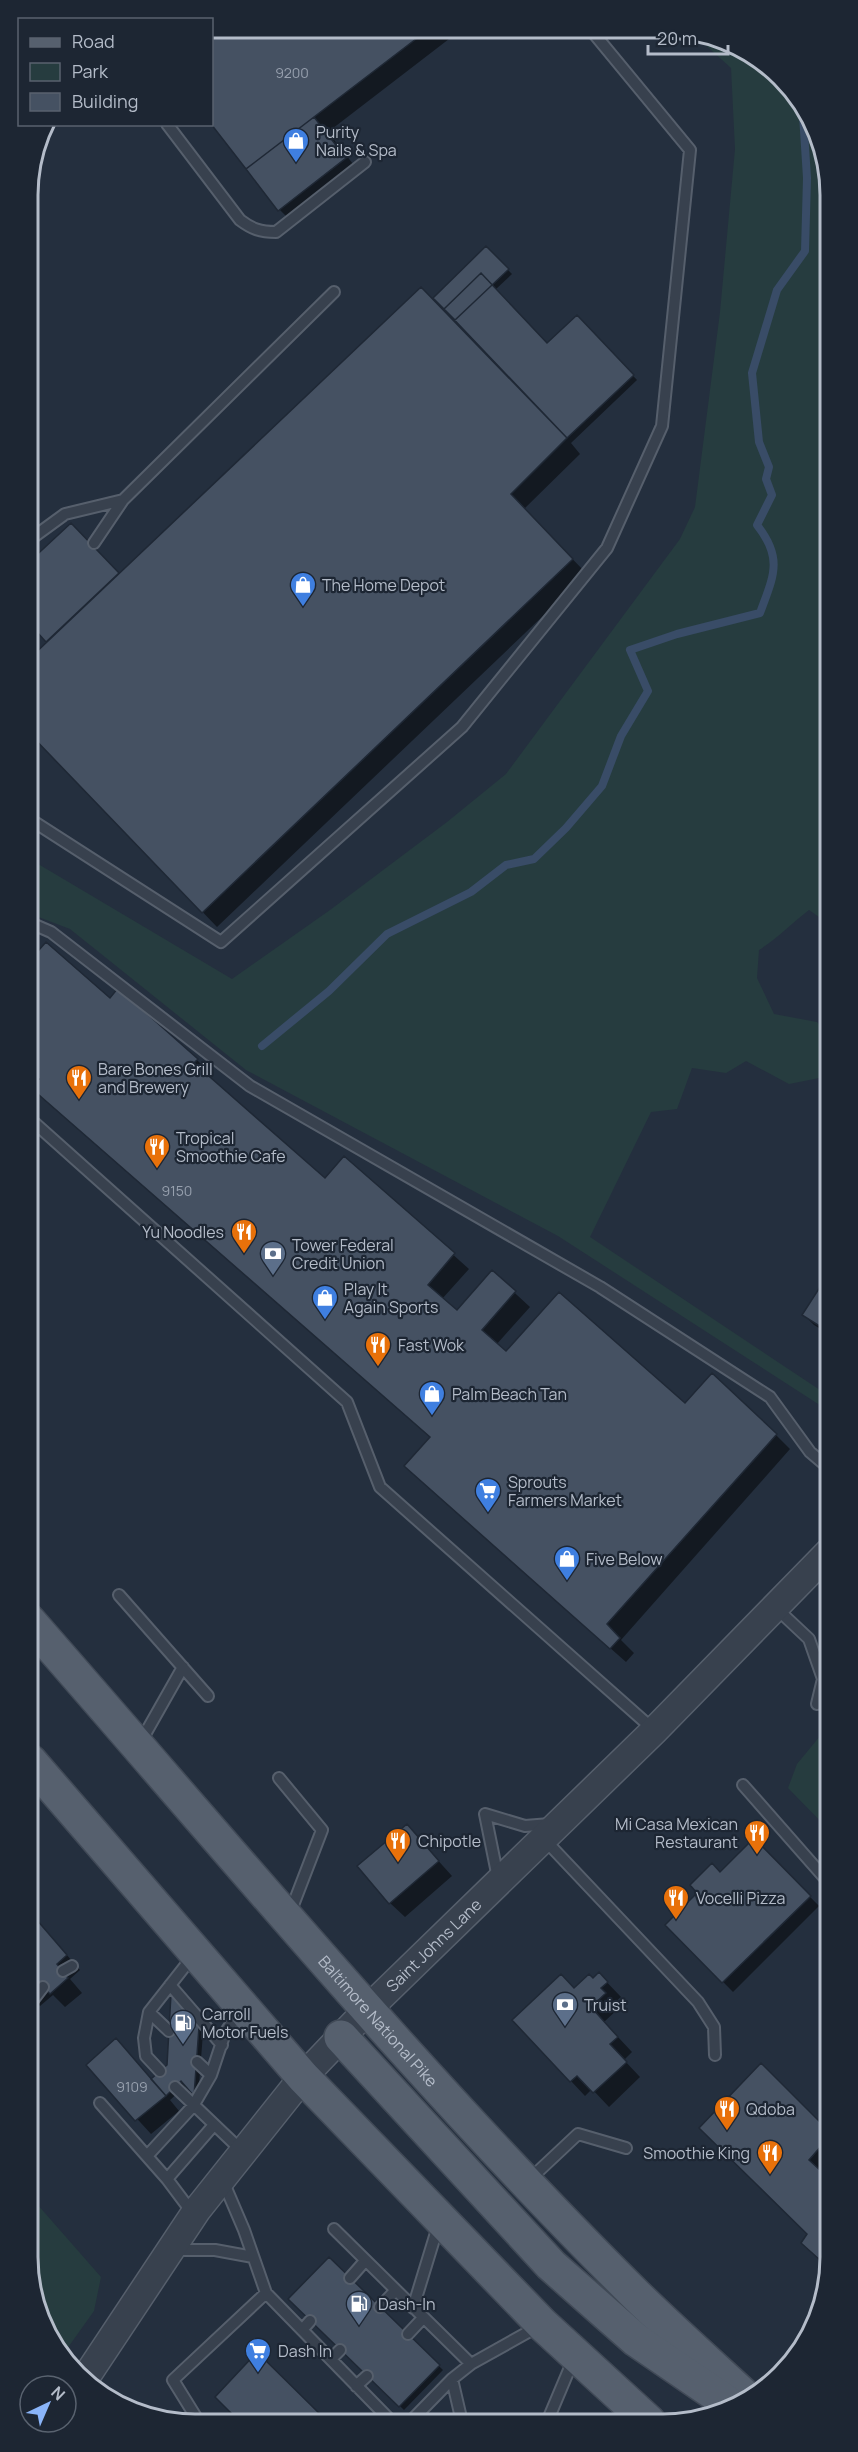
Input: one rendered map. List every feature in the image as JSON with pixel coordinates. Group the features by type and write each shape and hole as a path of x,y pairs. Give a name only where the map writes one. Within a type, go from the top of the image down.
{"main road":[{"name":"Baltimore National Pike","path":"37,1630 368,2010 527,2182 636,2295 742,2394"},
{"path":"37,1769 303,2077 542,2324 640,2414"},
{"path":"341,2037 551,2265 636,2340 725,2402"}],"street":[{"name":"Saint Johns Lane","path":"88,2373 194,2215 303,2077 368,2010 654,1731 820,1561"}],"lane":[{"path":"38,824 221,942 462,727 607,548 662,426 690,150 598,38"},
{"path":"169,126 240,220 254,230 264,232 276,232 365,162"},
{"path":"94,543 123,500 334,292"},
{"path":"38,534 65,514 123,500"},
{"path":"38,926 51,932 250,1086 600,1287 770,1397 810,1452 820,1460"},
{"path":"38,1126 346,1402 380,1487 654,1731"},
{"path":"119,1595 208,1696"},
{"path":"775,1607 809,1639 820,1670"},
{"path":"139,1746 183,1666"},
{"path":"817,1704 820,1691"},
{"path":"279,1778 322,1830 288,1919"},
{"path":"743,1785 820,1873"},
{"path":"499,1882 485,1815 551,1831 698,2002 714,2027 715,2055"},
{"path":"160,2071 146,2055 144,2038 149,2012 195,1953"},
{"path":"170,1985 222,2045"},
{"path":"37,1995 43,1987"},
{"path":"147,2156 193,2106 211,2075 225,2033 243,2007"},
{"path":"149,2012 169,2031"},
{"path":"196,2062 211,2075"},
{"path":"175,2087 213,2126 243,2152"},
{"path":"100,2103 147,2156 194,2215"},
{"path":"166,2179 213,2126"},
{"path":"527,2182 578,2134 626,2148"},
{"path":"222,2179 244,2230 266,2293 384,2414"},
{"path":"413,2308 440,2220"},
{"path":"334,2229 471,2364"},
{"path":"172,2250 215,2250 253,2257"},
{"path":"350,2278 365,2261"},
{"path":"380,2307 395,2291"},
{"path":"194,2414 173,2380 266,2293"},
{"path":"408,2334 423,2318"},
{"path":"302,2330 310,2321"},
{"path":"418,2414 452,2379 471,2364 542,2324"},
{"path":"331,2359 340,2350"},
{"path":"550,2414 575,2355"},
{"path":"356,2386 367,2376"},
{"path":"452,2379 460,2414"}],"green space":[{"path":"704,43 742,58 775,83 800,116 812,144 820,184 820,918 809,910 759,950 757,978 774,1014 817,1022 820,1025 820,1077 789,1084 746,1061 726,1073 692,1068 677,1109 651,1112 590,1237 820,1390 820,1405 558,1236 246,1070 70,929 38,917 38,864 232,979 330,910 447,822 506,774 680,539 695,507 720,312 735,149 731,68"},
{"path":"820,1736 820,1821 788,1788 797,1764"},
{"path":"37,2204 101,2277 94,2311 67,2349 54,2327 41,2288 37,2258"}],"building":[{"path":"213,38 417,38 246,169 213,126"},
{"name":"Purity Nails & Spa","path":"314,117 346,158 278,211 246,169"},
{"path":"486,246 509,269 455,320 433,298"},
{"path":"481,273 547,343 577,315 634,375 567,438 444,309"},
{"name":"The Home Depot","path":"421,287 567,438 511,494 573,559 202,913 38,742 38,651"},
{"path":"71,523 119,573 46,642 38,633 38,554"},
{"path":"46,942 110,998 118,988 198,1059 194,1063 325,1178 344,1156 455,1253 428,1285 457,1310 492,1270 516,1291 482,1330 506,1351 559,1292 685,1403 712,1373 777,1434 607,1624 620,1638 610,1649 404,1466 430,1437 38,1094 38,951"},
{"path":"820,1287 820,1326 802,1315"},
{"name":"Chipotle","path":"407,1824 439,1861 389,1904 357,1866"},
{"path":"754,1838 811,1896 722,1983 665,1925 697,1893 690,1885 712,1863 720,1872"},
{"path":"37,1920 67,1955 57,1964 68,1978 50,1994 38,1981"},
{"name":"Truist","path":"599,1972 608,1982 601,1988 606,1993 591,2007 618,2037 610,2044 627,2062 593,2093 577,2076 570,2082 512,2020 561,1974 574,1988 589,1974 593,1978"},
{"name":"Carroll Motor Fuels","path":"171,1994 199,2027 194,2096 181,2081 166,2096 151,2079 167,2065"},
{"path":"116,2038 166,2096 135,2121 86,2065"},
{"path":"761,2063 820,2122 820,2147 809,2160 820,2170 820,2260 801,2243 807,2234 699,2128"},
{"name":"Dash-In","path":"329,2257 440,2365 399,2407 288,2299"},
{"name":"Dash In","path":"257,2352 320,2414 232,2414 215,2397"}],"waterway":[{"path":"262,1046 329,991 387,934 471,892 506,865 534,859 566,828 602,786 621,736 648,691 630,650 677,634 760,613 774,568 771,548 757,525 772,495 766,479 769,467 759,442 752,373 777,290 805,251 807,178 804,124"}],"place":[{"name":"Purity Nails & Spa","path":"296,164"},
{"name":"The Home Depot","path":"303,608"},
{"name":"Bare Bones Grill and Brewery","path":"79,1101"},
{"name":"Tropical Smoothie Cafe","path":"157,1170"},
{"name":"Yu Noodles","path":"244,1255"},
{"name":"Tower Federal Credit Union","path":"273,1277"},
{"name":"Play It Again Sports","path":"325,1321"},
{"name":"Fast Wok","path":"378,1368"},
{"name":"Palm Beach Tan","path":"432,1417"},
{"name":"Sprouts Farmers Market","path":"488,1514"},
{"name":"Five Below","path":"567,1582"},
{"name":"Mi Casa Mexican Restaurant","path":"757,1856"},
{"name":"Chipotle","path":"398,1864"},
{"name":"Vocelli Pizza","path":"676,1921"},
{"name":"Truist","path":"565,2028"},
{"name":"Carroll Motor Fuels","path":"183,2046"},
{"name":"Qdoba","path":"727,2132"},
{"name":"Smoothie King","path":"770,2176"},
{"name":"Dash-In","path":"359,2327"},
{"name":"Dash In","path":"258,2374"}]}
